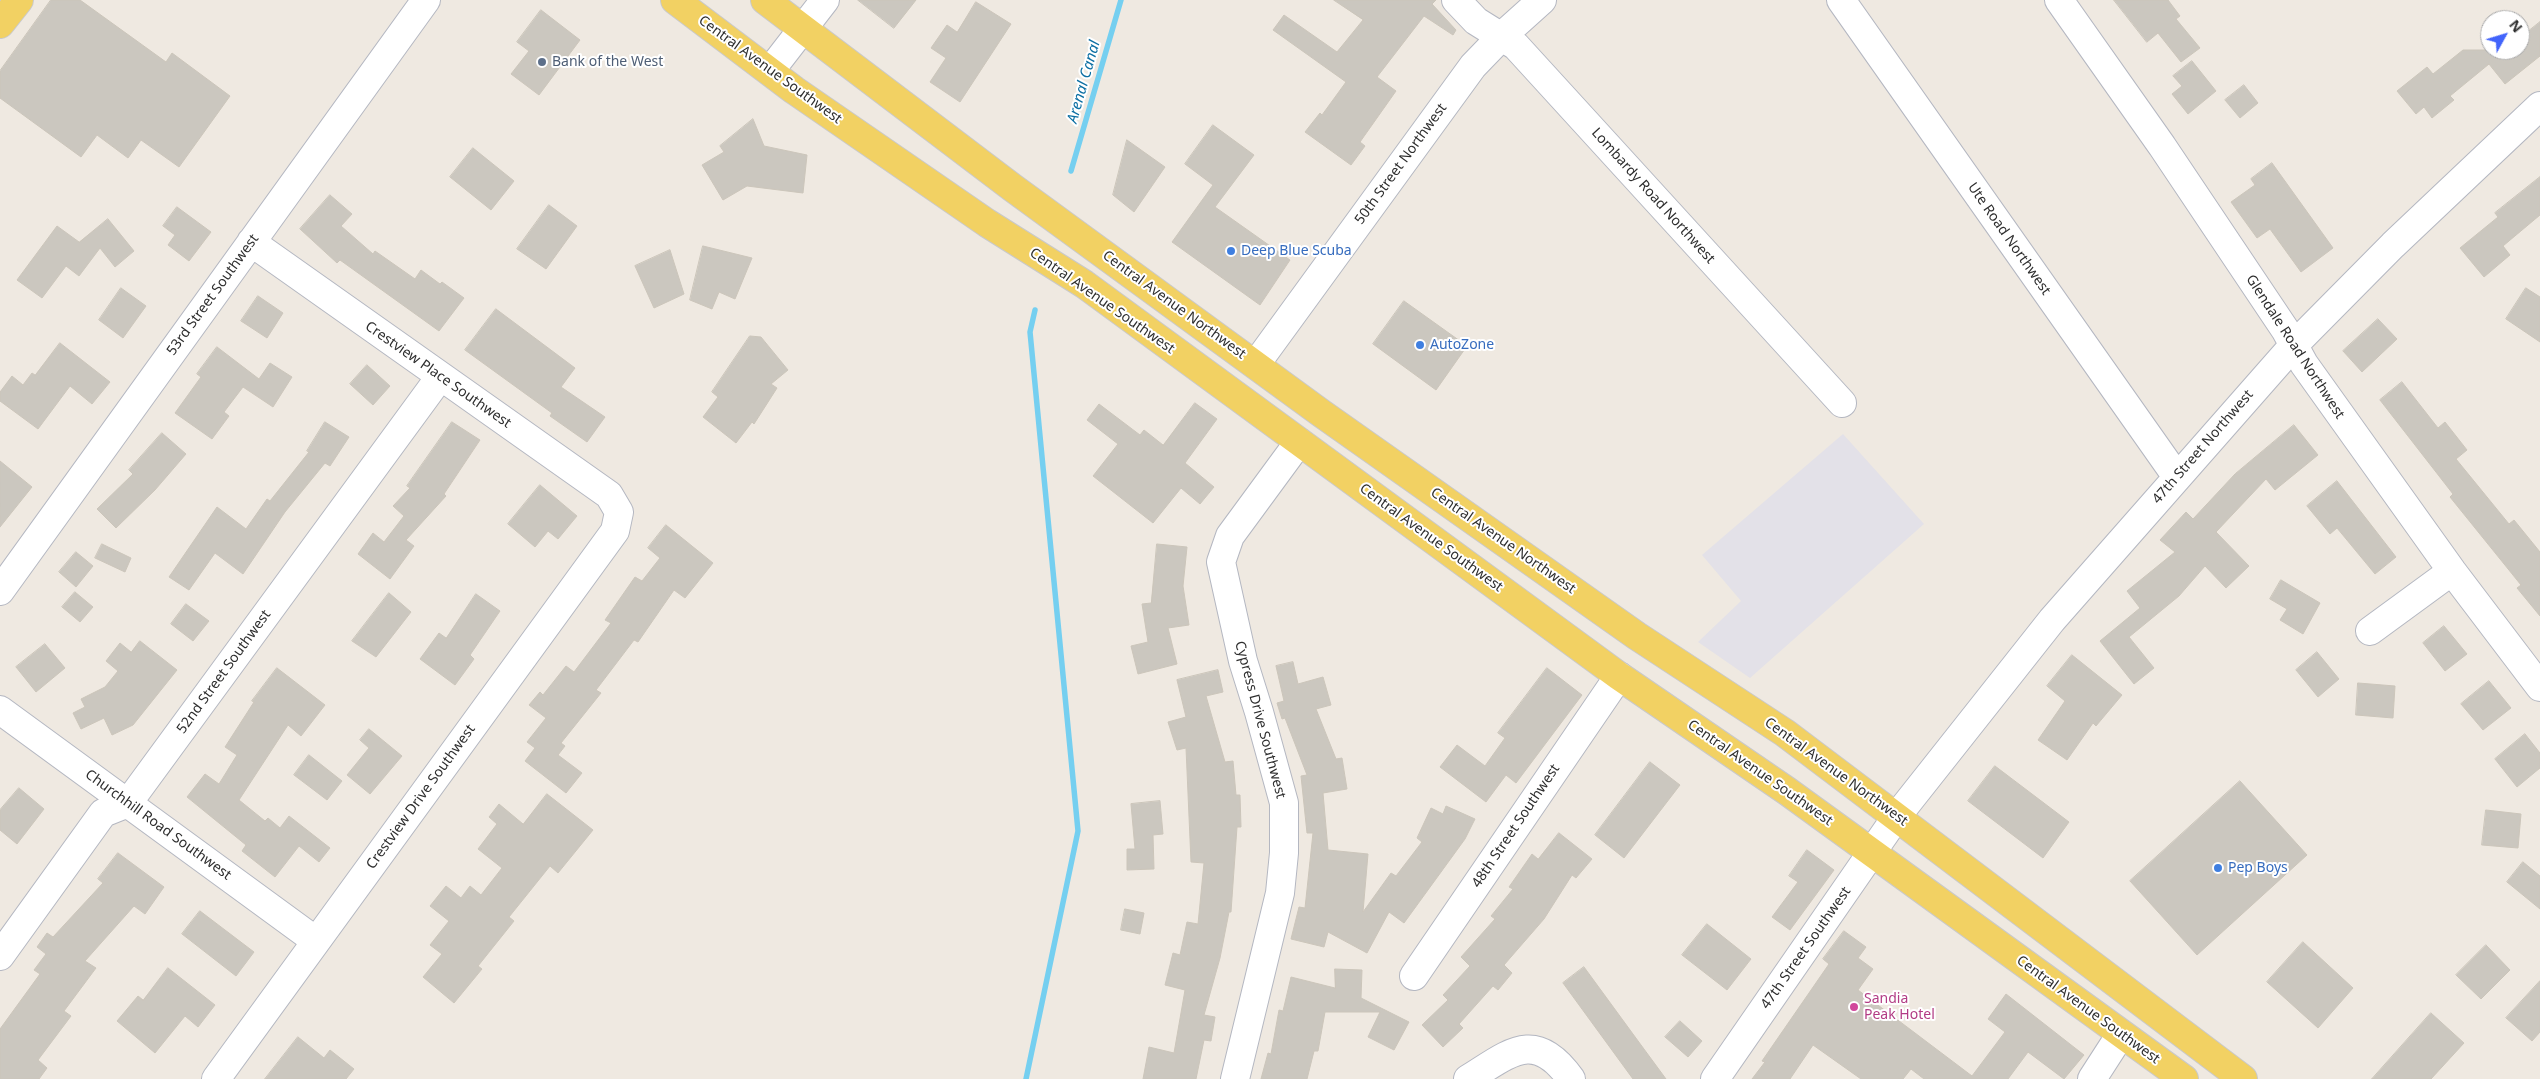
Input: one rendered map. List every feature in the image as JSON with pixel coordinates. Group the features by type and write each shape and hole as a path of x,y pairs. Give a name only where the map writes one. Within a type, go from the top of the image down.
{"main road":[{"path":"0,24 19,0"},
{"name":"Central Avenue Southwest","path":"675,0 794,90 987,223 1084,284 1619,676 1872,852 2184,1079"},
{"name":"Central Avenue Northwest","path":"765,0 1013,188 1256,364 1637,636 1785,732 2243,1079"}],"street":[{"name":"53rd Street Southwest","path":"0,591 426,0"},
{"path":"770,71 825,0"},
{"name":"Lombardy Road Northwest","path":"1456,0 1476,21 1516,46 1842,403"},
{"name":"50th Street Northwest","path":"1256,364 1473,66 1502,36 1542,0"},
{"name":"Ute Road Northwest","path":"1841,0 2177,477"},
{"name":"Glendale Road Northwest","path":"2059,0 2162,146 2304,364 2452,571 2540,687"},
{"name":"47th Street Northwest","path":"1896,816 2052,620 2293,346 2393,245 2540,106"},
{"name":"Crestview Place Southwest","path":"251,242 609,496 620,512"},
{"name":"52nd Street Southwest","path":"128,803 440,377"},
{"name":"Cypress Drive Southwest","path":"1235,1079 1280,892 1284,853 1284,803 1243,660 1221,562 1230,536 1299,442"},
{"name":"Crestview Drive Southwest","path":"216,1079 615,531 620,512"},
{"path":"2370,631 2452,571"},
{"name":"48th Street Southwest","path":"1414,976 1619,676"},
{"name":"Churchhill Road Southwest","path":"0,710 316,941"},
{"path":"0,956 103,813 128,803"},
{"name":"47th Street Southwest","path":"1715,1079 1896,816"},
{"path":"2092,1079 2121,1034"},
{"path":"1468,1079 1515,1050 1539,1050 1559,1062 1571,1079"}],"shaded area":[{"path":"1843,434 1924,524 1750,678 1698,642 1741,601 1702,555"}],"building":[{"path":"51,0 80,0 166,62 172,53 230,96 179,167 141,140 128,158 97,135 81,157 0,98 0,71"},
{"path":"858,0 916,0 894,28"},
{"path":"1334,0 1436,0 1432,4 1456,30 1453,35 1424,16 1377,77 1396,91 1360,142 1365,146 1351,165 1305,132 1320,113 1322,115 1346,82 1273,30 1284,15 1337,52 1363,20"},
{"path":"2114,0 2168,0 2180,16 2176,19 2200,48 2181,62 2158,33 2147,42"},
{"path":"976,2 1011,24 960,102 930,82 946,58 931,48 947,25 957,32"},
{"name":"Bank of the West","path":"541,10 580,40 539,95 511,74 529,51 517,42"},
{"path":"2540,22 2540,56 2505,84 2489,64 2450,96 2454,100 2432,118 2424,107 2416,114 2397,91 2427,67 2433,74 2463,50 2480,50 2480,60 2530,60 2530,30"},
{"path":"2192,61 2216,91 2188,114 2172,94 2182,86 2173,76"},
{"path":"2244,85 2258,103 2240,118 2225,100"},
{"path":"753,119 764,146 807,155 803,193 747,186 723,200 702,165 724,152 720,146"},
{"name":"Deep Blue Scuba","path":"1213,125 1254,155 1215,207 1290,260 1260,305 1172,242 1213,185 1185,164"},
{"path":"1127,140 1165,167 1134,212 1113,195"},
{"path":"473,148 514,181 491,210 450,177"},
{"path":"2272,163 2333,248 2301,272 2270,229 2257,238 2231,202 2255,185 2251,179"},
{"path":"2540,177 2540,215 2503,246 2510,255 2484,277 2460,248 2498,217 2495,213"},
{"path":"330,195 352,214 341,226 373,254 375,251 415,279 421,270 464,298 439,331 340,260 337,263 300,229"},
{"path":"549,205 577,226 546,269 517,249"},
{"path":"177,207 211,232 189,261 168,245 175,235 163,226"},
{"path":"108,219 134,251 115,267 100,248 79,276 66,266 42,298 17,280 57,226 79,242"},
{"path":"703,246 752,258 735,299 719,292 712,309 690,300"},
{"path":"670,250 684,294 654,308 635,266"},
{"path":"121,288 146,306 123,338 99,320"},
{"path":"2526,288 2540,297 2540,342 2506,319"},
{"path":"258,296 283,313 267,338 241,321"},
{"name":"AutoZone","path":"1404,301 1467,346 1436,390 1373,344"},
{"path":"496,309 575,368 561,387 605,417 587,442 550,416 552,413 465,350"},
{"path":"2378,319 2397,339 2362,372 2343,351"},
{"path":"750,336 761,337 788,370 771,384 777,388 754,424 752,422 736,443 703,417 718,397 712,392"},
{"path":"60,343 110,382 92,404 70,386 38,429 0,401 0,392 12,376 23,385 32,373 35,375"},
{"path":"217,347 259,379 270,363 292,377 273,407 243,387 224,412 229,416 212,439 175,413 201,377 197,374"},
{"path":"367,365 390,386 373,405 350,384"},
{"path":"2402,382 2438,428 2445,422 2467,450 2456,459 2509,524 2514,520 2540,552 2540,616 2517,588 2521,585 2450,497 2453,494 2380,400"},
{"path":"1195,403 1217,419 1185,463 1214,487 1200,504 1181,488 1153,523 1093,476 1118,444 1087,420 1099,404 1140,435 1144,430 1163,445"},
{"path":"325,422 349,437 330,466 325,463 285,512 243,574 215,553 189,590 169,577 217,507 246,529 267,499 270,501 309,452 307,451"},
{"path":"452,422 480,440 444,494 446,496 406,540 414,546 390,579 358,554 373,533 384,542 404,516 393,506 410,488 407,486"},
{"path":"2294,425 2318,455 2275,490 2266,479 2216,532 2249,566 2226,588 2205,566 2179,596 2129,637 2154,668 2134,684 2100,641 2140,608 2127,591 2175,552 2160,540 2186,512 2193,519 2235,474"},
{"path":"162,433 186,454 155,490 116,528 97,509 133,474 129,470"},
{"path":"0,461 32,487 0,527"},
{"path":"2337,481 2396,557 2375,574 2337,528 2330,534 2307,506"},
{"path":"540,485 577,516 558,539 548,531 535,547 508,524"},
{"path":"666,525 713,563 685,598 674,590 638,642 634,640 596,690 601,693 561,743 565,746 558,755 582,773 566,793 525,761 535,748 527,742 546,718 529,705 540,692 543,695 566,666 574,672 611,623 605,620 635,577 642,581 660,558 648,548"},
{"path":"102,544 131,558 125,572 95,558"},
{"path":"1157,544 1187,547 1183,586 1189,625 1168,628 1177,664 1138,674 1131,646 1148,642 1142,604 1151,603"},
{"path":"76,552 93,566 76,587 59,572"},
{"path":"2281,580 2320,603 2303,634 2280,620 2287,609 2270,599"},
{"path":"75,592 93,607 80,622 62,607"},
{"path":"389,593 411,612 376,657 352,641"},
{"path":"476,594 500,611 470,655 474,659 455,685 420,659 439,633 446,638"},
{"path":"186,604 209,621 193,641 171,624"},
{"path":"2444,626 2467,654 2445,671 2423,643"},
{"path":"140,641 177,670 133,725 112,735 104,718 81,729 73,713 85,707 81,699 105,687 118,671 106,661 120,643 131,652"},
{"path":"45,644 65,668 36,692 16,667"},
{"path":"2317,652 2339,679 2318,697 2296,670"},
{"path":"2072,655 2122,695 2096,726 2093,723 2067,760 2038,740 2065,701 2047,686"},
{"path":"1293,662 1298,684 1323,677 1331,705 1316,709 1336,759 1342,758 1347,789 1323,793 1328,850 1368,854 1363,912 1391,873 1396,876 1422,842 1417,838 1431,808 1443,814 1446,806 1475,819 1465,839 1404,923 1389,912 1367,953 1328,932 1324,947 1291,939 1299,907 1305,908 1313,833 1307,833 1301,776 1307,775 1285,718 1282,719 1277,703 1284,701 1276,666"},
{"path":"277,668 325,705 301,736 288,725 239,800 265,821 268,818 280,828 289,816 330,848 319,862 299,846 275,877 242,851 246,845 187,797 205,774 219,784 237,755 225,747 254,702 252,701"},
{"path":"1547,668 1582,695 1516,783 1506,775 1486,802 1440,767 1457,745 1485,766 1505,738 1498,733"},
{"path":"1218,670 1223,692 1206,696 1225,762 1233,761 1236,795 1240,795 1241,827 1237,827 1231,912 1229,912 1220,958 1204,1015 1215,1017 1211,1041 1204,1040 1196,1079 1143,1079 1149,1047 1174,1053 1185,990 1165,985 1173,953 1180,955 1187,922 1198,924 1204,863 1191,862 1186,748 1177,750 1168,722 1186,717 1177,680"},
{"path":"2489,681 2511,708 2483,730 2461,704"},
{"path":"2358,683 2395,686 2393,718 2356,715"},
{"path":"369,729 402,756 370,794 347,775 369,748 360,740"},
{"path":"2525,734 2540,753 2540,768 2517,787 2495,759"},
{"path":"309,755 342,781 327,800 294,775"},
{"path":"1650,762 1680,785 1624,858 1595,835"},
{"path":"1995,766 2069,822 2043,858 1968,801"},
{"name":"Pep Boys","path":"2240,781 2307,855 2197,955 2130,881"},
{"path":"19,788 44,809 17,844 0,830 0,810"},
{"path":"547,794 593,830 558,873 550,866 509,917 514,921 478,966 482,969 454,1003 423,977 442,954 430,945 449,921 430,906 446,886 461,898 470,886 481,895 502,868 478,849 497,824 489,817 499,804 523,824"},
{"path":"1160,801 1163,834 1153,835 1154,869 1127,870 1127,849 1135,849 1131,804"},
{"path":"2486,810 2521,814 2518,848 2482,845"},
{"path":"1559,833 1592,859 1576,878 1572,875 1544,919 1504,965 1512,973 1498,990 1493,986 1459,1024 1463,1028 1443,1047 1422,1025 1448,1000 1443,995 1470,966 1461,957 1495,919 1491,916 1513,889 1509,887 1532,854 1538,859"},
{"path":"1807,850 1834,870 1790,930 1772,917 1798,882 1789,876"},
{"path":"118,853 164,887 145,914 134,906 85,961 96,968 64,1011 71,1016 38,1060 47,1068 39,1079 0,1079 0,1029 40,974 34,970 46,954 37,947 47,933 53,937 103,883 98,879"},
{"path":"2523,862 2540,876 2540,909 2507,882"},
{"path":"1125,909 1144,913 1140,934 1121,930"},
{"path":"200,911 254,952 236,976 182,934"},
{"path":"1707,924 1751,959 1727,990 1682,955"},
{"path":"1844,931 1866,947 1858,958 1873,969 1858,990 1972,1076 2005,1032 1988,1019 2006,994 2084,1055 2064,1079 2028,1052 2008,1079 1924,1079 1911,1069 1903,1079 1861,1079 1813,1045 1790,1079 1752,1079 1765,1062 1762,1061 1829,964 1823,959"},
{"path":"2303,942 2353,988 2318,1028 2267,982"},
{"path":"2486,945 2510,970 2481,999 2456,975"},
{"path":"1584,967 1666,1079 1633,1079 1563,983"},
{"path":"168,968 215,1005 198,1027 185,1016 155,1053 117,1021 138,996 143,1000"},
{"path":"1335,969 1362,970 1361,998 1409,1022 1394,1050 1368,1037 1380,1012 1325,1012 1318,1051 1314,1051 1307,1079 1261,1079 1268,1053 1271,1054 1279,1010 1283,1011 1291,977 1335,988"},
{"path":"2540,981 2540,1032 2532,1041 2506,1018"},
{"path":"2431,1013 2464,1043 2431,1079 2372,1079"},
{"path":"1680,1021 1702,1041 1688,1057 1665,1037"},
{"path":"298,1037 324,1058 330,1050 354,1069 346,1079 265,1079"}],"waterway":[{"name":"Arenal Canal","path":"1071,171 1121,0"},
{"path":"1026,1079 1078,831 1030,332 1035,310"}],"place":[{"name":"Bank of the West","path":"542,62"},
{"name":"Deep Blue Scuba","path":"1231,251"},
{"name":"AutoZone","path":"1420,345"},
{"name":"Pep Boys","path":"2218,868"},
{"name":"Sandia Peak Hotel","path":"1854,1007"}]}
